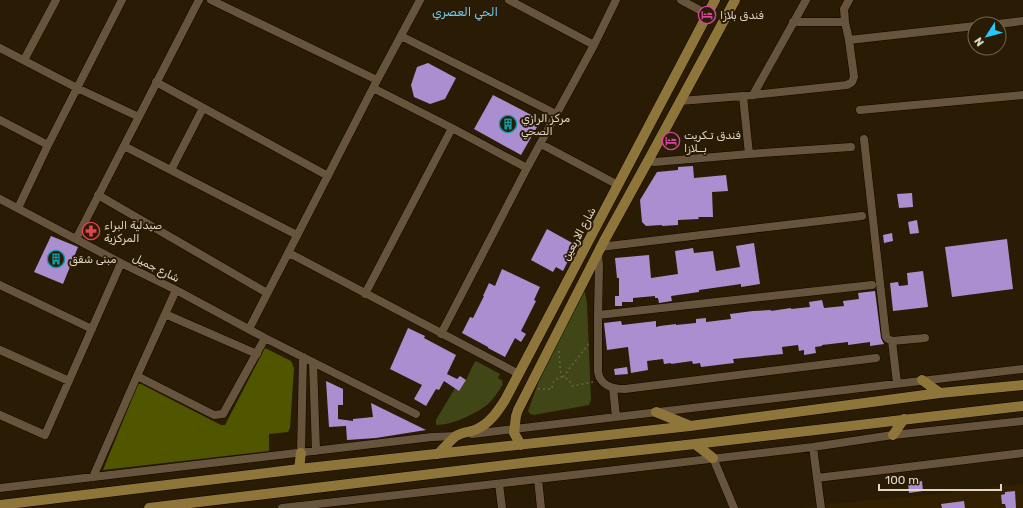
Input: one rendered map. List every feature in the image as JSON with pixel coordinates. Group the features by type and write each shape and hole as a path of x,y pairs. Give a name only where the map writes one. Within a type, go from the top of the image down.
{"main road":[{"name":"شارع الاربعين","path":"438,454 457,436 484,425 499,411 715,0"},
{"path":"521,445 514,433 516,416 601,247 735,0"},
{"path":"592,234 601,247"},
{"path":"922,380 940,393"},
{"path":"0,505 300,469 690,426 940,393 1023,385"},
{"path":"148,508 179,506 524,463 1023,406"},
{"path":"656,412 690,426"},
{"path":"893,435 904,419"},
{"path":"695,444 714,458"},
{"path":"300,469 301,453"}],"street":[{"path":"24,60 56,0"},
{"path":"18,208 48,145 122,0"},
{"path":"76,239 199,0"},
{"path":"210,0 375,84 452,128 527,168"},
{"path":"249,329 289,253 297,234 420,0"},
{"path":"509,0 594,45"},
{"path":"441,334 527,168 594,45 616,0"},
{"path":"681,0 707,14"},
{"path":"752,95 806,0"},
{"path":"680,101 847,85 852,82 854,77 844,10 849,0"},
{"path":"1007,23 1023,21"},
{"path":"793,22 845,22"},
{"path":"849,40 967,27"},
{"path":"401,36 556,114"},
{"path":"0,48 139,117"},
{"path":"156,82 328,176"},
{"path":"860,110 1023,95"},
{"path":"743,96 749,154"},
{"path":"171,170 203,108"},
{"path":"0,120 48,145"},
{"path":"365,294 452,128"},
{"path":"864,139 886,337 892,341 925,338"},
{"path":"541,144 618,185"},
{"path":"124,146 297,234"},
{"path":"648,161 655,162 851,147"},
{"path":"98,195 267,294"},
{"name":"شارع جميل","path":"1,202 18,208 265,338 416,414"},
{"path":"862,216 601,247 599,267 598,372 604,383 613,388 625,389 876,358"},
{"path":"289,253 519,374"},
{"path":"0,415 45,435 121,263"},
{"path":"0,285 92,329"},
{"path":"598,315 872,285"},
{"path":"93,477 176,290"},
{"path":"165,314 257,354"},
{"path":"137,376 214,415 223,414 265,338"},
{"path":"892,341 897,383"},
{"path":"0,350 69,381"},
{"path":"301,453 303,357"},
{"path":"313,362 316,451"},
{"path":"0,488 432,437 457,436 1023,368"},
{"path":"613,388 616,416"},
{"path":"282,508 498,484 813,447 893,435 1023,421"},
{"path":"813,447 821,508"},
{"path":"817,478 1023,453"},
{"path":"714,458 734,508"},
{"path":"538,479 541,508"},
{"path":"498,484 502,508"}],"path":[{"path":"529,389 552,389 552,384 554,381 562,377 598,332"},
{"path":"559,348 562,377"},
{"path":"562,377 568,380 572,386 589,384 601,380"}],"shaded area":[{"path":"265,348 291,361 294,368 290,428 288,432 269,434 269,451 103,470 138,384 141,384 221,425 225,425"},
{"path":"1023,484 1023,508 801,508 827,504 928,495"}],"green space":[{"path":"584,288 587,303 591,400 589,405 534,415 530,414 528,411 541,375"},
{"path":"476,361 500,374 498,378 503,381 503,384 490,402 477,412 456,421 436,425 436,420 455,388 459,390"}],"building":[{"path":"428,63 456,78 445,99 430,104 414,97 411,85 417,67"},
{"name":"مركز الرازي الصحي","path":"493,95 541,120 521,155 474,129"},
{"path":"693,166 694,178 726,175 728,191 712,192 713,217 698,217 699,219 678,220 678,225 646,226 642,222 640,200 657,172 678,170 678,167"},
{"path":"912,193 913,207 899,208 897,194"},
{"path":"917,220 919,233 910,234 908,222"},
{"path":"547,229 576,245 563,271 556,267 553,272 531,260"},
{"path":"892,233 893,241 884,243 883,235"},
{"name":"مبنى شقق","path":"51,236 78,247 63,284 34,272"},
{"path":"1007,239 1013,289 952,297 945,247"},
{"path":"754,243 760,284 741,287 741,284 699,290 699,292 671,296 672,301 659,303 658,298 655,298 655,296 633,298 633,302 622,302 622,306 615,306 615,296 619,296 619,278 617,278 615,258 649,255 651,278 678,274 675,251 693,248 694,253 713,251 716,271 740,267 736,246"},
{"path":"502,269 540,287 534,300 536,301 521,331 526,334 521,342 515,338 505,357 462,333 470,317 473,318 489,283 495,286"},
{"path":"923,271 928,307 893,311 890,283 898,282 899,286 908,285 907,273"},
{"path":"875,291 881,338 884,344 870,346 870,342 848,345 848,342 822,345 815,347 816,353 804,355 804,350 799,351 798,345 782,347 783,354 733,359 734,363 701,367 700,363 693,364 692,361 664,364 663,359 647,361 648,370 631,373 628,347 607,350 604,323 621,321 622,325 656,321 656,327 696,323 696,319 706,318 706,322 731,319 730,314 753,311 771,311 810,307 809,302 822,300 824,308 844,306 843,301 859,299 858,293"},
{"path":"408,328 425,336 424,338 456,355 447,374 457,379 460,376 466,380 459,391 444,381 439,390 436,389 426,406 414,399 422,385 390,369"},
{"path":"627,367 628,374 615,375 614,369"},
{"path":"326,381 343,389 343,405 338,405 338,419 353,421 353,419 373,417 371,403 426,430 376,438 347,440 346,426 329,427"},
{"path":"922,481 923,491 909,493 908,483"},
{"path":"1015,491 1016,508 1006,508 1005,504 1002,504 1001,495 1005,494 1005,492"},
{"path":"964,501 965,508 942,508 941,504"}],"place":[{"name":"فندق بلازا","path":"707,15"},
{"name":"مركز الرازي الصحي","path":"508,124"},
{"name":"فندق تـكريت بــلازا","path":"671,141"},
{"name":"صيدلية البراء المركزية","path":"91,231"},
{"name":"مبنى شقق","path":"56,259"}],"district":[{"name":"الحي العصري","path":"465,12"}]}
